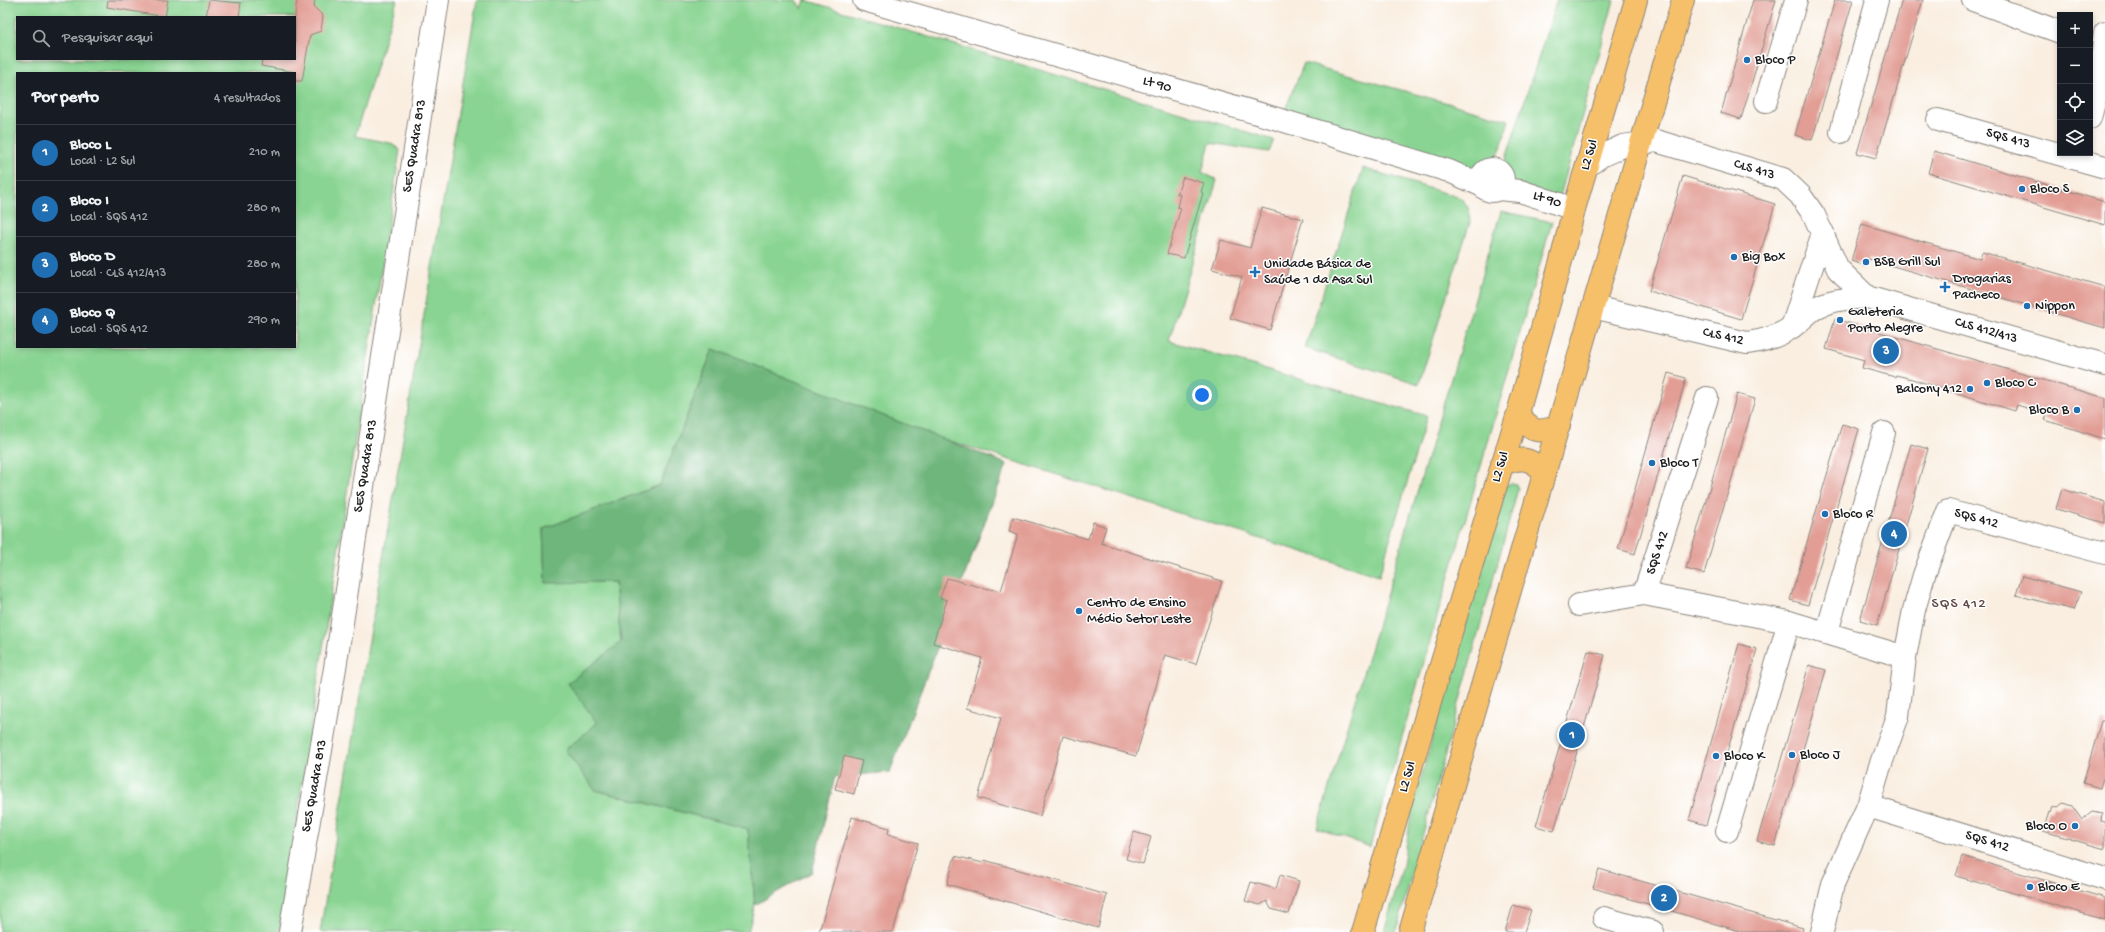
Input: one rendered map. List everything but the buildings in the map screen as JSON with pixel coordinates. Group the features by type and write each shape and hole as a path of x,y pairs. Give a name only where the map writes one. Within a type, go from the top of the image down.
{"main road":[{"name":"L2 Sul","path":"1363,932 1518,413 1560,268 1574,209 1636,0"},
{"path":"1410,932 1641,142 1679,3"},
{"path":"1518,413 1527,426 1536,431 1545,431 1558,426"},
{"path":"1502,464 1516,459 1526,459 1534,462 1544,471"}],"street":[{"name":"SES Quadra 813","path":"290,932 335,668 438,0"},
{"name":"Lt 90","path":"864,0 1281,120 1449,171 1498,184 1574,209"},
{"path":"1766,101 1796,0"},
{"path":"1841,132 1877,0"},
{"path":"1973,0 1998,4 2057,31"},
{"path":"2093,107 2099,84 2099,42"},
{"name":"SQS 413","path":"1938,120 2057,151"},
{"name":"CLS 413","path":"1587,166 1608,152 1630,143 1656,141 1783,179 1800,195 1814,215 1838,269 1867,297"},
{"name":"SQS 413","path":"2078,156 2105,167"},
{"path":"1792,327 1823,233"},
{"name":"CLS 412","path":"1593,307 1747,343 1763,341 1792,327 1814,309 1836,300 1867,297"},
{"name":"CLS 412/413","path":"1867,297 2105,365"},
{"name":"SQS 412","path":"1644,594 1707,398"},
{"path":"1827,632 1884,433"},
{"name":"SQS 412","path":"1822,932 1833,884 1868,806 1879,769 1898,716 1905,657 1914,610 1924,575 1948,511 2105,554"},
{"name":"SQS 412","path":"1579,605 1644,594 1789,622 1827,632 1905,657"},
{"path":"1727,831 1789,622"},
{"name":"SQS 412","path":"1868,806 2105,879"},
{"path":"1604,918 1654,932"}],"green space":[{"path":"0,0 397,0 355,136 390,143 400,150 279,932 0,932"},
{"path":"477,0 796,0 802,9 805,0 1274,140 1269,152 1210,143 1202,172 1217,180 1169,341 1427,416 1379,576 940,438 713,349 660,485 543,529 545,582 615,582 621,643 568,683 598,723 565,750 595,790 748,829 755,905 748,932 320,932"},
{"path":"1557,0 1614,0 1559,200 1506,179 1503,173 1505,162"},
{"path":"1304,63 1509,120 1500,151 1489,170 1449,171 1281,120"},
{"path":"1363,168 1461,198 1469,209 1470,222 1419,384 1305,348"},
{"path":"1501,211 1552,222 1370,847 1317,828"},
{"path":"713,349 1007,464 890,772 835,777 812,872 755,905 748,829 595,790 565,750 597,723 568,683 621,642 615,582 545,583 543,529 660,485"},
{"path":"1511,483 1516,484 1518,489 1396,932 1384,932 1403,865 1412,809 1505,486"}],"place":[{"name":"Bloco P","path":"1747,60"},
{"name":"Bloco S","path":"2022,189"},
{"name":"Big Box","path":"1734,257"},
{"name":"BSB Grill Sul","path":"1866,262"},
{"name":"Unidade Básica de Saúde 1 da Asa Sul","path":"1255,272"},
{"name":"Drogarias Pacheco","path":"1945,287"},
{"name":"Nippon","path":"2027,306"},
{"name":"Galeteria Porto Alegre","path":"1840,320"},
{"name":"Bloco D","path":"1886,351"},
{"name":"Bloco C","path":"1987,383"},
{"name":"Balcony 412","path":"1970,389"},
{"name":"Bloco B","path":"2077,410"},
{"name":"Bloco T","path":"1652,463"},
{"name":"Bloco R","path":"1825,514"},
{"name":"Bloco Q","path":"1894,534"},
{"name":"Centro de Ensino Médio Setor Leste","path":"1079,611"},
{"name":"Bloco L","path":"1572,735"},
{"name":"Bloco J","path":"1792,755"},
{"name":"Bloco K","path":"1716,756"},
{"name":"Bloco O","path":"2075,826"},
{"name":"Bloco E","path":"2030,887"},
{"name":"Bloco I","path":"1664,898"}],"district":[{"name":"SQS 412","path":"1959,604"}]}
